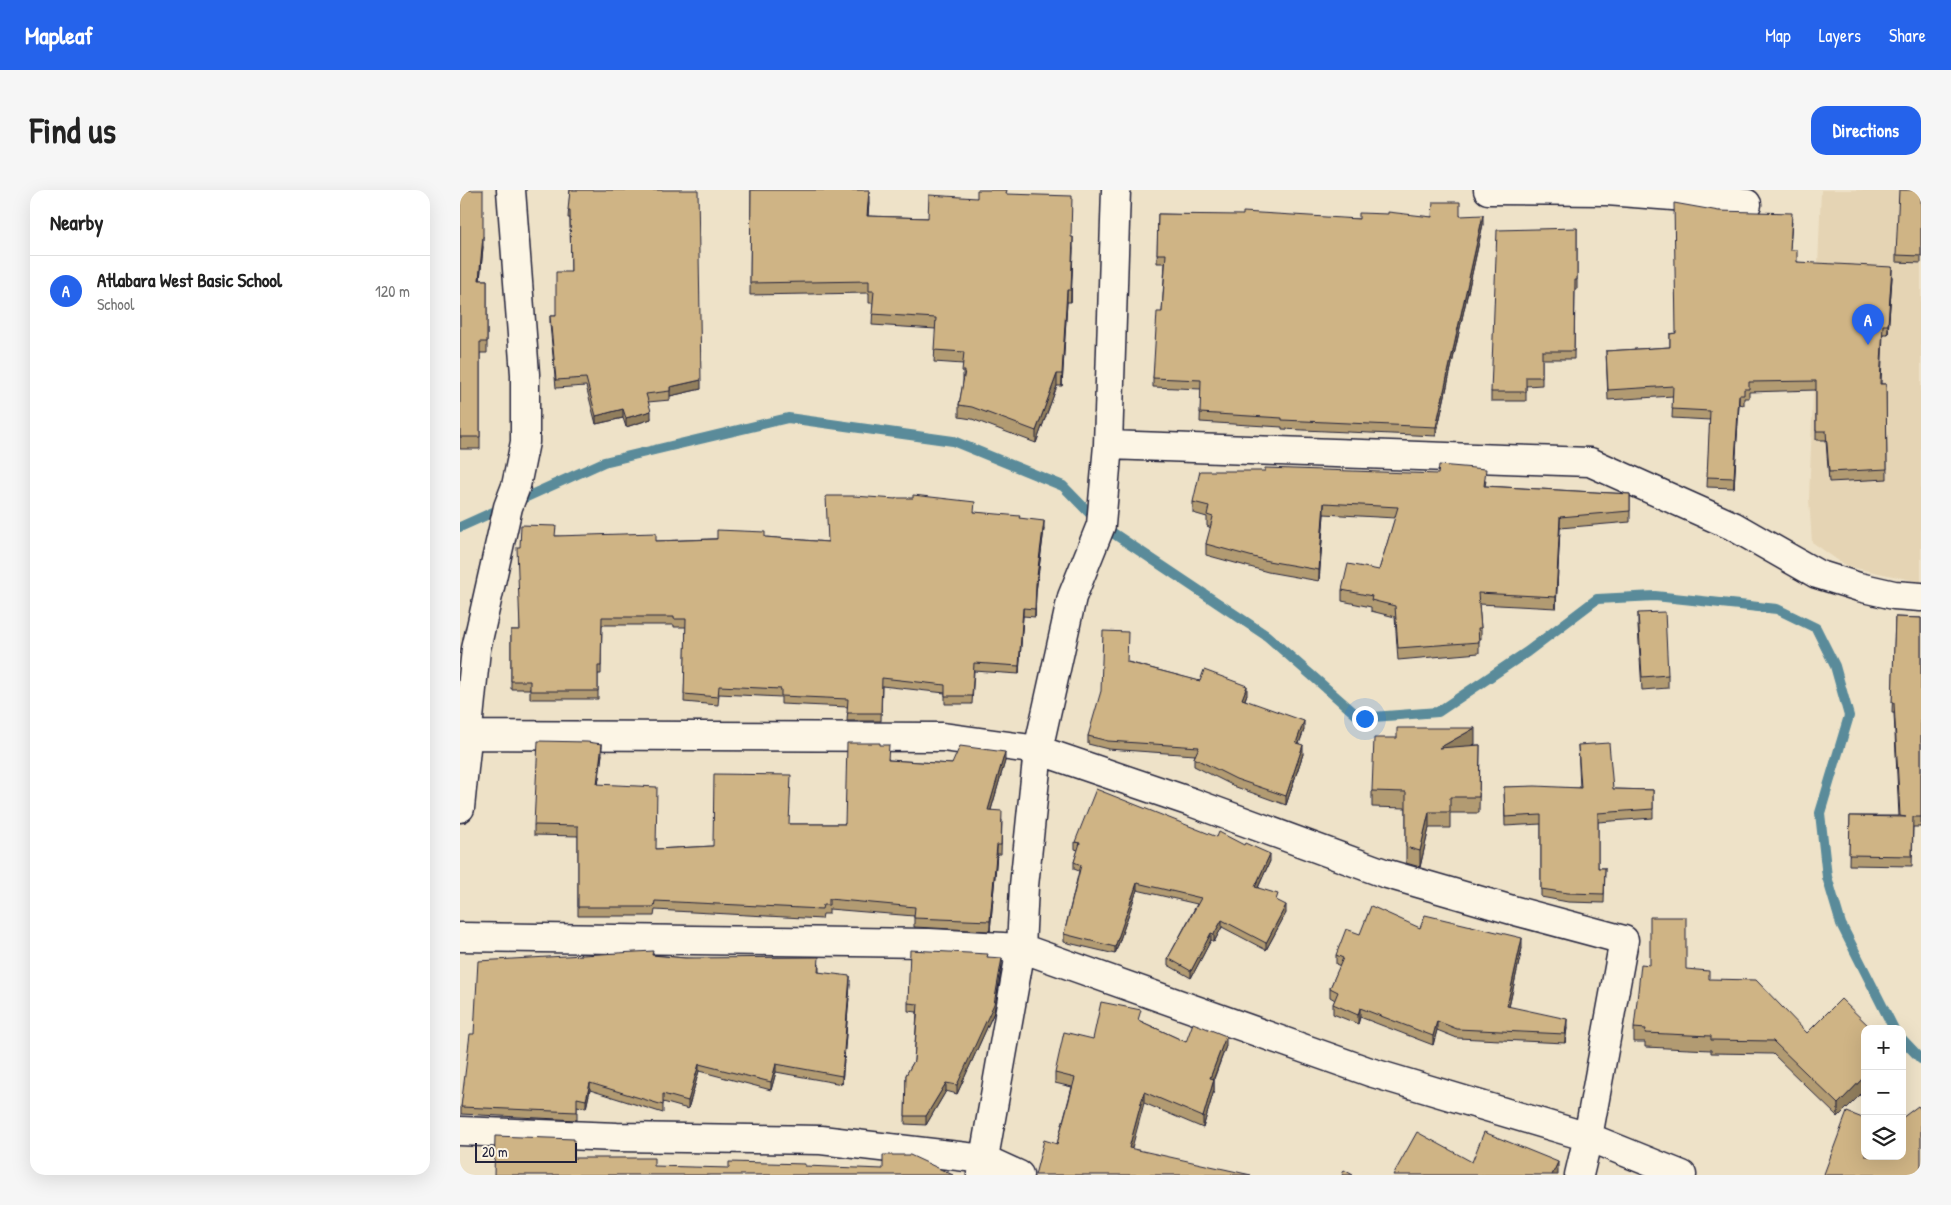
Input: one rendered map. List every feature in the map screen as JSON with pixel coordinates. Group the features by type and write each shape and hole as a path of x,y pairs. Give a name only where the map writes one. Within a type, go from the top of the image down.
{"street":[{"path":"460,808 463,735 476,649 508,507 516,486 525,442 525,374 511,190"},
{"path":"982,1167 1021,948 1024,886 1038,750 1072,597 1101,525 1108,446 1116,190"},
{"path":"1488,190 1607,191 1699,198 1747,204"},
{"path":"1108,446 1590,462 1733,526 1817,574 1894,595 1921,597"},
{"path":"463,735 944,737 1038,750 1191,802 1384,872 1624,940 1588,1136 1579,1175"},
{"path":"460,937 920,943 1021,948 1370,1072 1588,1136 1682,1175"},
{"path":"460,1131 821,1140 1019,1175"}],"shaded area":[{"path":"1821,190 1921,190 1921,582 1846,566 1812,542 1809,499"}],"building":[{"path":"460,190 483,190 483,236 479,280 487,280 487,342 480,342 480,437 460,437"},
{"path":"570,190 698,190 701,380 670,387 670,391 646,394 651,411 626,418 623,409 596,416 586,378 556,380 550,316 556,316 556,272 571,272 570,210 568,210"},
{"path":"751,190 869,190 867,216 928,218 929,195 977,198 977,190 1007,190 1006,194 1072,196 1071,290 1067,290 1062,374 1057,374 1036,431 972,407 959,405 965,371 962,371 964,352 934,350 936,318 872,314 874,291 869,291 869,281 750,283"},
{"path":"1899,190 1921,190 1921,256 1896,255"},
{"path":"1433,202 1460,202 1460,216 1483,215 1436,427 1282,420 1282,418 1200,413 1201,380 1153,378 1157,312 1162,312 1166,254 1157,254 1158,214 1243,215 1243,212 1359,219 1359,213 1388,214 1388,212 1432,217"},
{"path":"1674,203 1719,211 1792,213 1790,250 1797,250 1797,262 1892,267 1888,325 1883,325 1880,384 1886,384 1887,469 1829,472 1826,431 1816,431 1816,381 1749,382 1749,389 1744,389 1744,395 1739,395 1734,478 1707,477 1710,411 1672,409 1673,386 1608,390 1606,351 1670,347 1670,334 1676,333"},
{"path":"1577,228 1574,351 1542,351 1542,377 1526,377 1526,392 1491,392 1497,230"},
{"path":"1439,465 1486,469 1484,486 1630,494 1630,511 1560,517 1556,597 1478,593 1481,628 1478,628 1479,642 1398,648 1395,606 1371,600 1372,596 1342,590 1348,564 1379,570 1398,507 1324,503 1319,570 1268,561 1206,544 1213,517 1207,515 1209,506 1193,502 1200,471 1265,471 1265,468 1438,474"},
{"path":"913,495 975,502 974,512 1020,516 1019,518 1044,521 1036,584 1035,609 1023,608 1019,666 974,663 972,696 945,696 945,685 882,678 881,713 847,713 848,699 781,696 781,689 719,686 718,697 684,694 686,619 674,619 674,617 602,617 601,666 598,666 598,691 530,691 530,681 511,681 511,630 520,630 517,547 520,547 521,525 556,526 555,536 656,533 656,541 717,539 717,530 765,532 765,537 828,542 826,496 896,499 913,498"},
{"path":"1665,612 1668,675 1642,677 1638,613"},
{"path":"1895,617 1921,618 1921,817 1913,817 1912,856 1849,855 1850,816 1906,817 1900,816 1894,703 1892,703"},
{"path":"1103,631 1128,632 1127,662 1200,681 1204,670 1247,686 1242,699 1304,721 1296,743 1303,745 1286,796 1236,779 1194,758 1199,747 1108,741 1088,736 1101,691"},
{"path":"1397,728 1475,728 1439,748 1480,745 1479,797 1450,797 1450,812 1429,812 1420,851 1406,847 1406,792 1372,791 1374,738 1397,738"},
{"path":"538,741 602,744 597,784 657,787 656,849 713,846 714,774 791,775 789,824 845,824 847,743 880,743 880,745 889,745 888,760 952,764 960,746 1005,752 988,810 1002,811 1001,845 997,845 990,921 914,918 915,907 829,899 829,905 823,905 822,909 655,901 654,907 578,907 578,826 534,825"},
{"path":"1609,743 1613,789 1653,790 1653,809 1598,813 1598,868 1605,868 1604,894 1568,893 1541,889 1541,815 1505,817 1504,787 1581,788 1578,745"},
{"path":"1096,789 1217,837 1219,832 1244,845 1245,843 1270,854 1255,887 1278,894 1276,900 1286,905 1266,943 1222,920 1214,934 1211,933 1191,971 1168,958 1201,898 1137,883 1115,947 1064,934 1081,865 1074,862 1080,843 1075,842"},
{"path":"1371,906 1420,928 1425,915 1522,938 1507,1006 1567,1019 1565,1034 1457,1029 1437,1021 1433,1036 1360,1008 1358,1015 1333,1004 1338,992 1330,988 1343,958 1336,955 1346,929 1360,934"},
{"path":"1650,917 1686,917 1686,969 1709,971 1709,979 1756,980 1807,1033 1841,999 1868,1025 1861,1025 1861,1080 1838,1104 1773,1041 1711,1040 1711,1036 1645,1033 1646,1029 1634,1028 1641,964 1650,965"},
{"path":"910,950 988,954 987,957 1002,958 994,1004 957,1085 946,1083 926,1116 905,1116 906,1075 914,1061 918,1004 908,1003"},
{"path":"653,951 652,955 685,958 819,957 818,972 850,976 842,1076 776,1064 771,1082 699,1064 688,1101 663,1094 663,1105 590,1083 586,1100 577,1098 577,1112 461,1107 470,1034 474,1034 478,961"},
{"path":"1101,1002 1141,1010 1138,1020 1186,1042 1193,1023 1226,1036 1210,1078 1214,1079 1203,1117 1144,1092 1129,1148 1251,1175 1035,1175 1044,1140 1057,1144 1075,1078 1055,1073 1064,1032 1093,1039"},
{"path":"1918,1106 1921,1110 1921,1175 1824,1174 1847,1112 1861,1117 1861,1160 1906,1160 1906,1115"},
{"path":"1417,1132 1472,1162 1484,1132 1558,1162 1552,1175 1393,1175"},
{"path":"495,1136 574,1139 574,1158 654,1158 654,1166 729,1168 729,1162 883,1169 883,1155 910,1155 953,1175 494,1175"},
{"path":"1344,1170 1353,1175 1342,1175"}],"waterway":[{"path":"460,527 604,462 788,418 953,441 1063,486 1101,525 1267,636 1360,718 1438,712 1527,652 1597,599 1655,596 1777,609 1816,628 1835,666 1849,716 1820,813 1827,877 1841,924 1892,1025"},
{"path":"1906,1043 1921,1059"}],"place":[{"name":"Atlabara West Basic School","path":"1868,345"}]}
